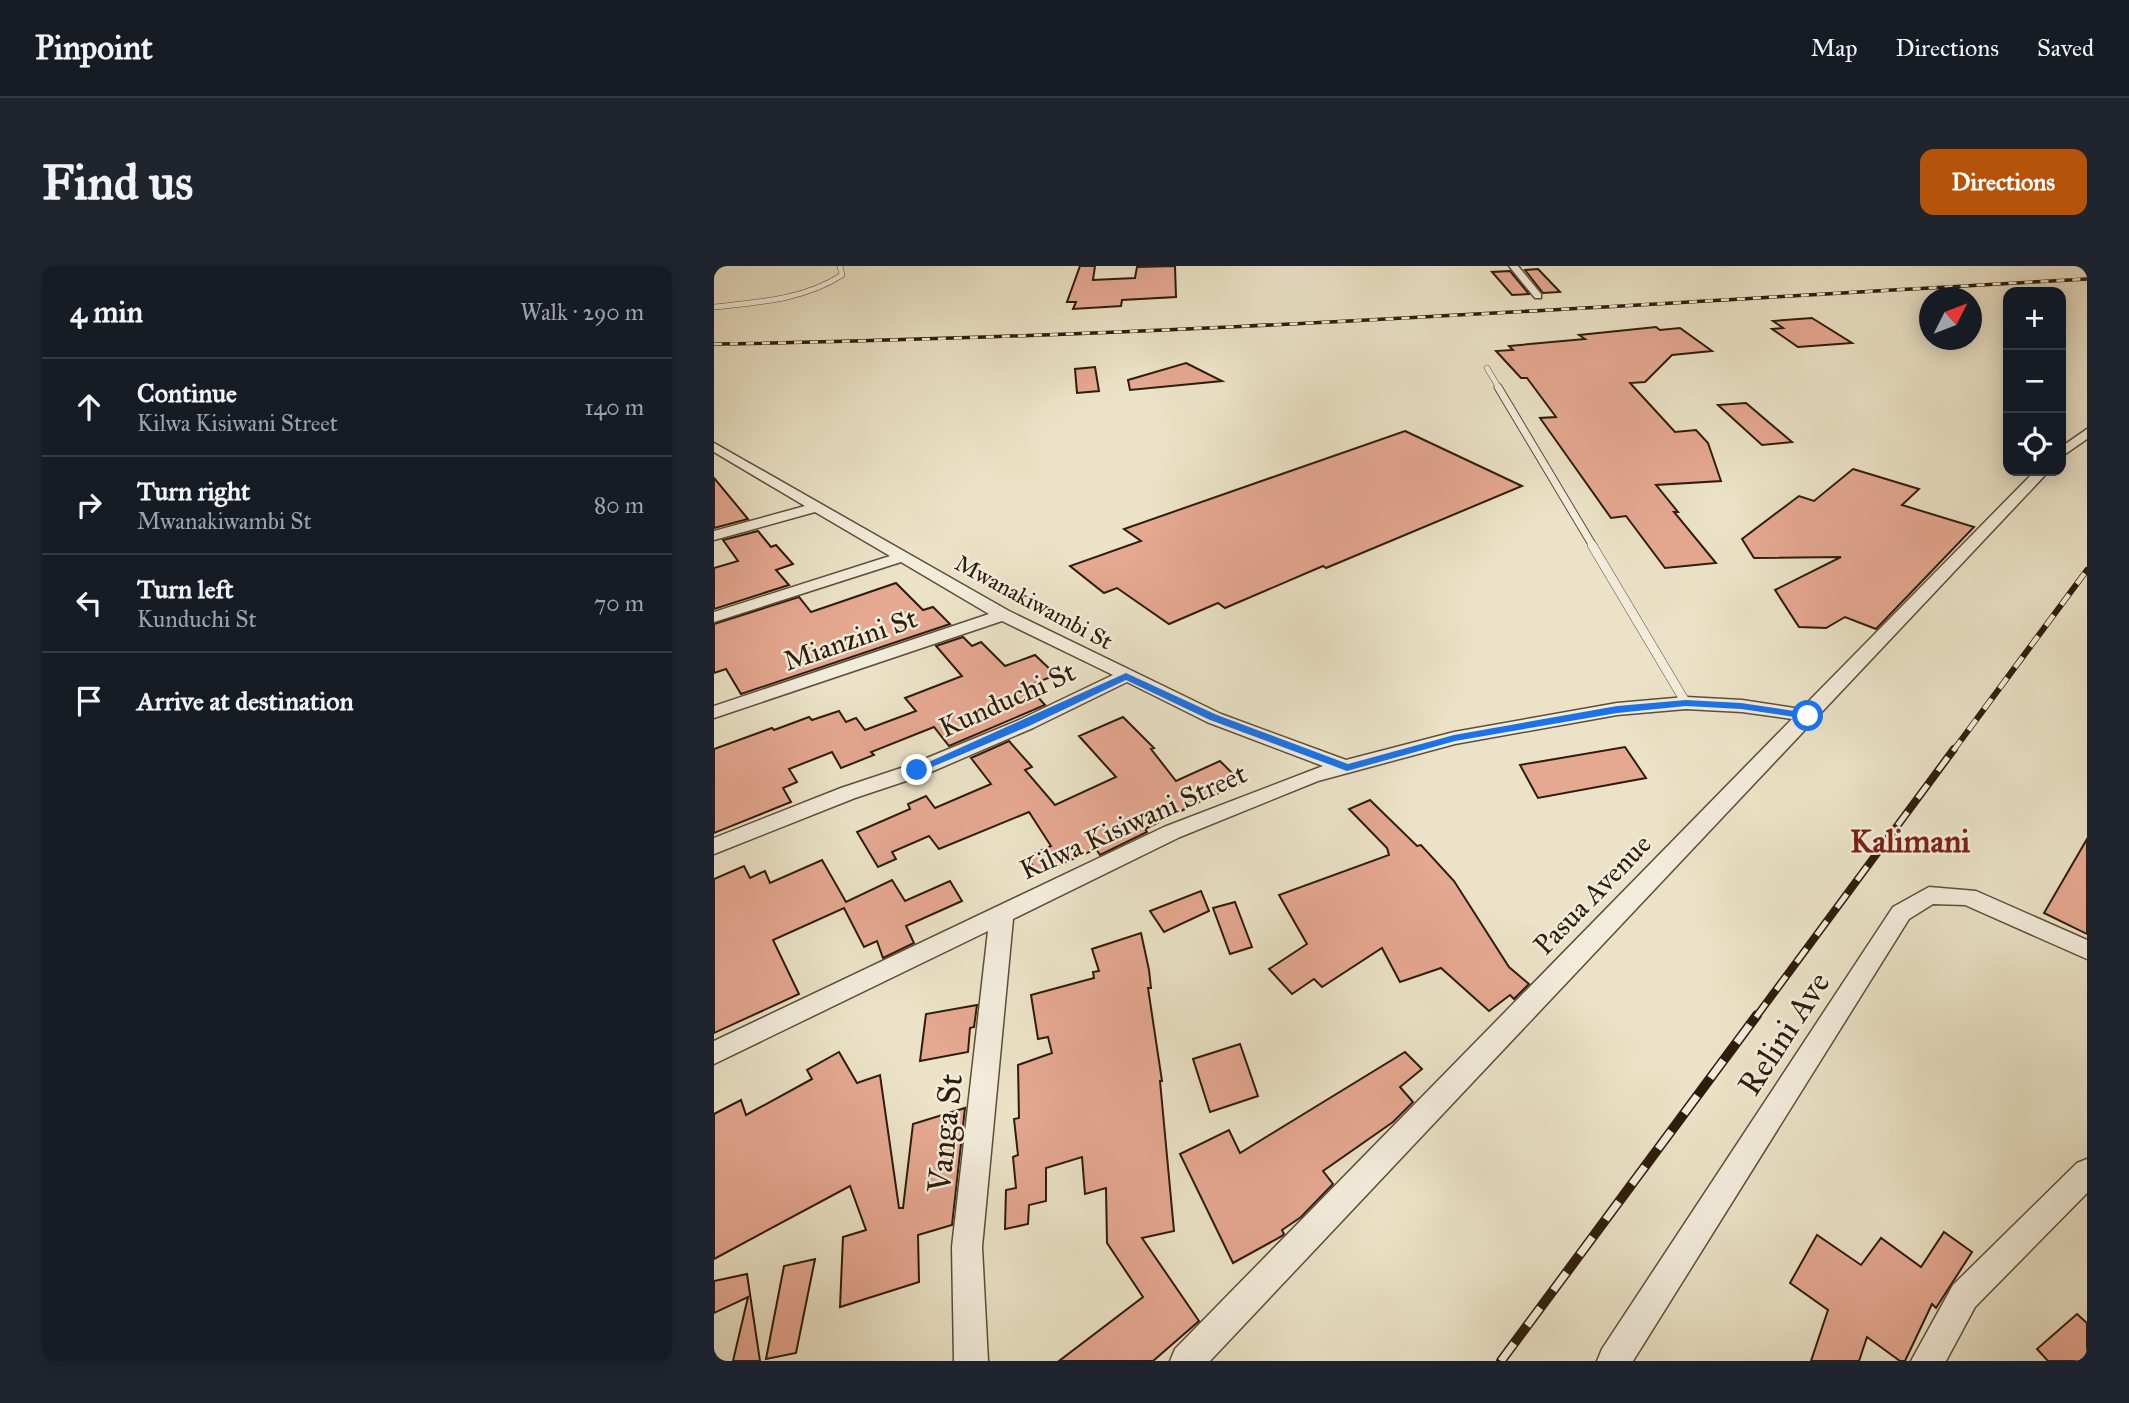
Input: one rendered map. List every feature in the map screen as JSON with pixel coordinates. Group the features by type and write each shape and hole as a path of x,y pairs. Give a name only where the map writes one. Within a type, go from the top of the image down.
{"street":[{"path":"1513,266 1538,296"},
{"path":"2066,449 2087,433"},
{"name":"Mwanakiwambi St","path":"714,447 1003,615 1214,718 1347,768"},
{"name":"Pasua Avenue","path":"1187,1361 1547,983 2037,476"},
{"path":"714,536 816,507"},
{"path":"714,617 901,557"},
{"name":"Mianzini St","path":"714,712 1003,615"},
{"name":"Kunduchi St","path":"714,846 848,793 917,770 1026,724 1126,676"},
{"name":"Kilwa Kisiwani Street","path":"714,1053 1172,832 1311,776 1454,738 1535,722 1686,703 1741,706 1808,716"},
{"name":"Relini Ave","path":"1614,1361 1901,913 1929,895 1968,897 2087,950"},
{"name":"Vanga St","path":"971,1361 967,1247 1002,913"},
{"path":"1928,1361 1964,1296 2087,1173"}],"lane":[{"path":"714,307 792,297 826,287 842,275 840,266"},
{"path":"1488,368 1686,703"}],"building":[{"path":"1080,266 1095,266 1093,280 1135,278 1137,267 1175,266 1176,297 1122,300 1121,306 1073,309 1076,302 1067,302"},
{"path":"1538,269 1560,292 1543,293 1525,270"},
{"path":"1510,271 1529,294 1512,295 1492,272"},
{"path":"1812,318 1852,343 1798,347 1772,329 1783,328 1773,321"},
{"path":"1656,327 1660,330 1680,328 1712,351 1672,355 1645,382 1630,383 1675,432 1696,430 1708,443 1721,481 1656,485 1678,512 1674,512 1716,563 1665,568 1626,516 1611,518 1540,418 1556,417 1527,378 1521,378 1496,351 1513,350 1509,346 1585,339 1579,335"},
{"path":"1186,363 1222,381 1130,390 1128,380"},
{"path":"1095,367 1099,391 1077,393 1075,369"},
{"path":"1746,403 1792,442 1762,445 1718,405"},
{"path":"1405,431 1522,486 1225,608 1218,603 1169,624 1117,588 1104,593 1070,566 1141,541 1124,529"},
{"path":"1853,469 1919,489 1902,505 1974,527 1876,629 1845,617 1826,628 1799,627 1775,590 1841,557 1754,558 1742,539 1799,496 1814,501"},
{"path":"714,478 748,519 714,528"},
{"path":"758,531 771,547 776,545 793,564 776,570 789,585 714,609 714,568 738,561 723,540"},
{"path":"896,583 923,610 933,607 950,624 741,694 726,669 714,673 714,624 799,597 811,612"},
{"path":"963,637 972,646 981,642 1005,666 1035,655 1056,675 1028,686 1045,705 949,746 934,727 871,752 874,755 841,768 832,752 789,769 797,782 783,788 791,802 714,833 714,749 772,728 774,730 809,717 812,720 839,711 846,722 856,718 865,730 916,711 905,698 962,676 936,646"},
{"path":"1123,717 1154,748 1151,749 1176,781 1220,761 1242,783 1145,829 1147,832 1100,855 1096,849 1038,874 1027,857 1051,846 1029,812 939,849 929,836 892,852 896,859 878,867 857,832 910,809 908,804 926,796 935,808 991,784 971,758 1009,741 1032,767 1025,770 1055,805 1116,777 1079,736"},
{"path":"1625,747 1646,778 1538,798 1520,765"},
{"path":"1370,800 1417,846 1421,845 1454,881 1509,967 1529,984 1514,999 1510,995 1489,1011 1441,968 1400,982 1382,948 1322,987 1314,979 1292,994 1269,969 1307,944 1279,895 1389,855 1387,848 1349,809"},
{"path":"2087,839 2087,934 2044,913"},
{"path":"822,860 846,902 892,880 905,901 950,881 962,901 906,926 914,943 883,958 877,941 864,947 844,908 773,940 799,994 714,1033 714,879 744,866 750,878 765,871 770,883"},
{"path":"1201,891 1209,911 1164,932 1150,911"},
{"path":"1235,902 1252,947 1230,954 1213,908"},
{"path":"1141,933 1149,970 1151,988 1148,988 1162,1081 1174,1231 1142,1238 1199,1321 1153,1361 1059,1361 1143,1297 1107,1243 1106,1188 1085,1194 1082,1157 1046,1168 1046,1201 1029,1205 1028,1224 1005,1229 1006,1190 1016,1188 1013,1157 1018,1155 1014,1119 1019,1118 1018,1065 1052,1053 1048,1037 1038,1039 1031,995 1094,978 1093,972 1099,971 1092,949"},
{"path":"977,1005 974,1027 970,1028 968,1052 920,1061 926,1014"},
{"path":"1240,1044 1258,1096 1210,1112 1193,1059"},
{"path":"839,1052 857,1083 880,1075 899,1208 903,1208 913,1124 965,1108 952,1225 918,1235 919,1282 840,1307 843,1237 866,1230 850,1186 714,1259 714,1114 741,1100 746,1115 812,1079 807,1070"},
{"path":"1405,1052 1422,1069 1400,1087 1413,1102 1393,1122 1323,1171 1333,1184 1301,1217 1282,1230 1282,1236 1233,1263 1180,1154 1229,1130 1240,1153"},
{"path":"1944,1232 1972,1252 1936,1308 1932,1304 1905,1361 1900,1361 1867,1337 1859,1361 1811,1361 1828,1310 1790,1283 1817,1235 1861,1265 1881,1238 1921,1267"},
{"path":"815,1259 796,1353 766,1359 784,1266"},
{"path":"747,1274 760,1361 733,1361 748,1297 714,1313 714,1281"},
{"path":"2077,1314 2087,1323 2087,1361 2048,1361 2037,1349"}],"railway":[{"path":"714,344 1229,327 2087,279"},
{"path":"1953,751 2087,570"},
{"path":"1756,1017 1954,749"},
{"path":"1501,1361 1757,1015"}],"district":[{"name":"Kalimani","path":"1910,841"}],"route":[{"path":"917,770 1026,724 1126,676 1214,718 1347,768 1454,738 1617,709 1686,703 1741,706 1808,716"}]}
